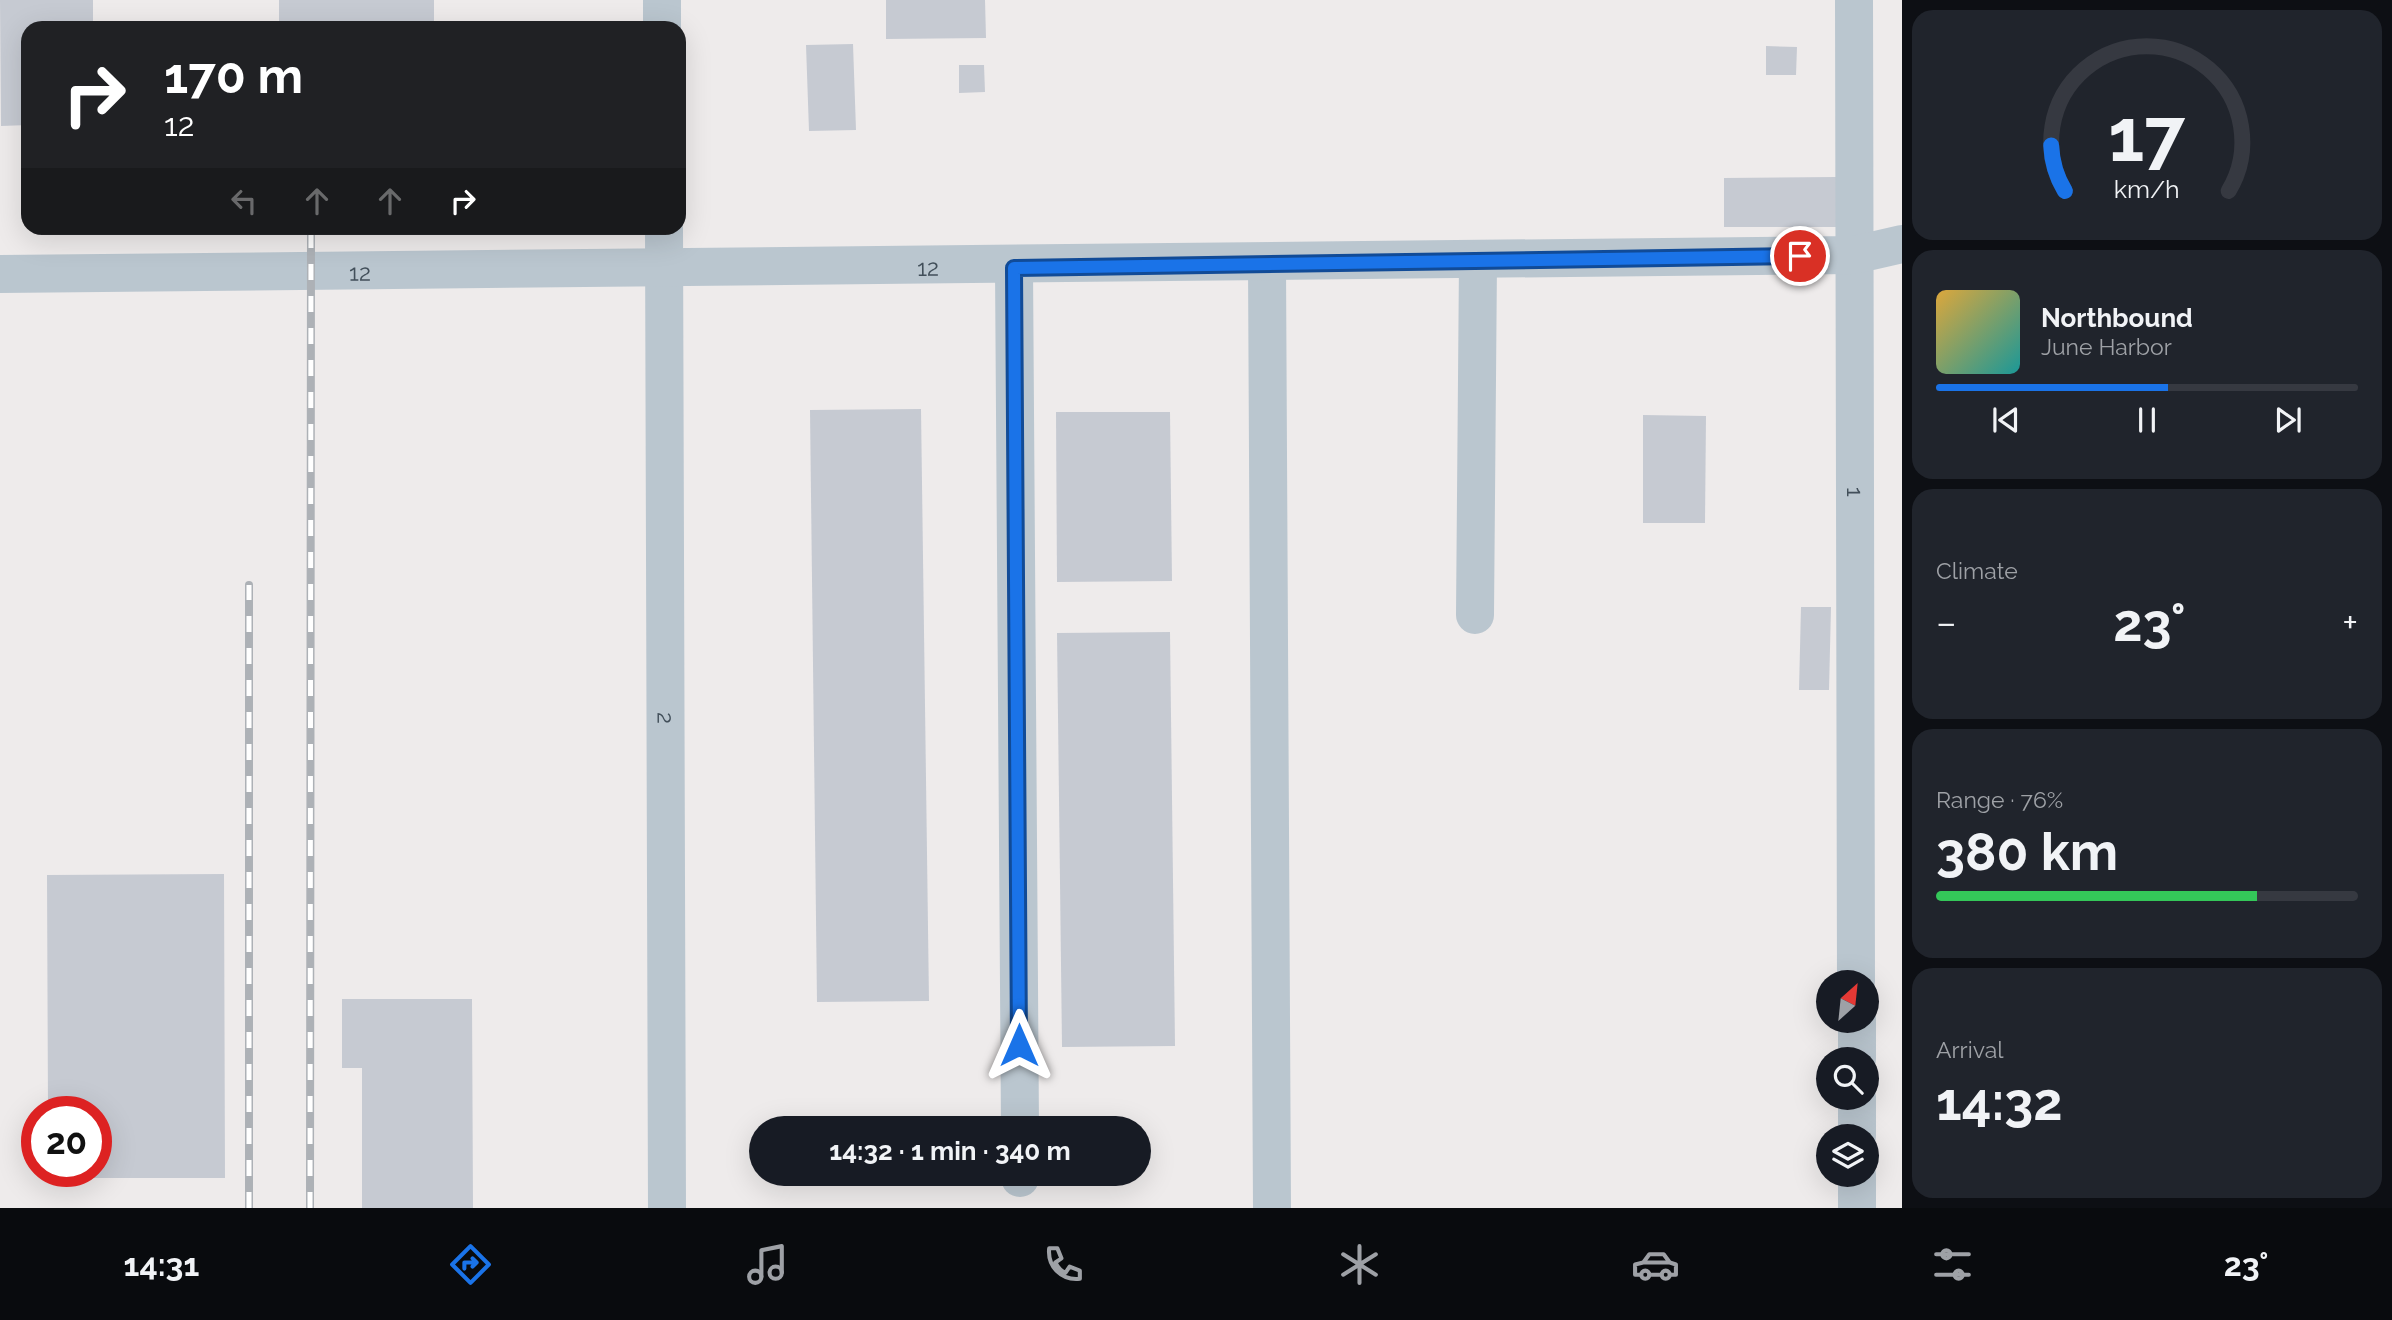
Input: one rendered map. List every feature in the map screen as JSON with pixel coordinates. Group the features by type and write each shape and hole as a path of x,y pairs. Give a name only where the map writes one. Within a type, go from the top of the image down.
{"street":[{"path":"662,0 662,21"},
{"name":"1","path":"1854,0 1857,970"},
{"name":"2","path":"664,235 667,1208"},
{"path":"1854,255 1902,244"},
{"path":"1854,255 1902,269"},
{"name":"12","path":"0,274 665,272 1854,255"},
{"path":"1475,615 1478,261"},
{"path":"1266,265 1272,1208"},
{"path":"1014,268 1020,1116"},
{"path":"1857,1187 1857,1208"}],"building":[{"path":"0,0 93,0 93,21 21,21 21,125 1,126"},
{"path":"279,0 434,0 434,21 279,21"},
{"path":"886,0 985,0 986,38 886,39"},
{"path":"853,44 856,130 809,131 806,45"},
{"path":"1766,46 1797,47 1796,75 1766,75"},
{"path":"959,65 984,65 985,92 959,93"},
{"path":"1836,177 1836,227 1724,227 1724,178"},
{"path":"921,409 929,1001 817,1002 810,410"},
{"path":"1056,412 1170,412 1172,581 1057,582"},
{"path":"1643,415 1706,416 1705,523 1643,523"},
{"path":"1801,607 1831,607 1829,690 1799,690"},
{"path":"1170,632 1175,1046 1062,1047 1057,633"},
{"path":"224,874 225,1178 112,1178 112,1096 48,1096 47,875"},
{"path":"342,999 472,999 473,1208 362,1208 362,1068 342,1068"}],"railway":[{"path":"310,1208 311,235"},
{"path":"249,585 249,1208"}],"route":[{"path":"1019,1045 1014,268 1800,256"}]}
